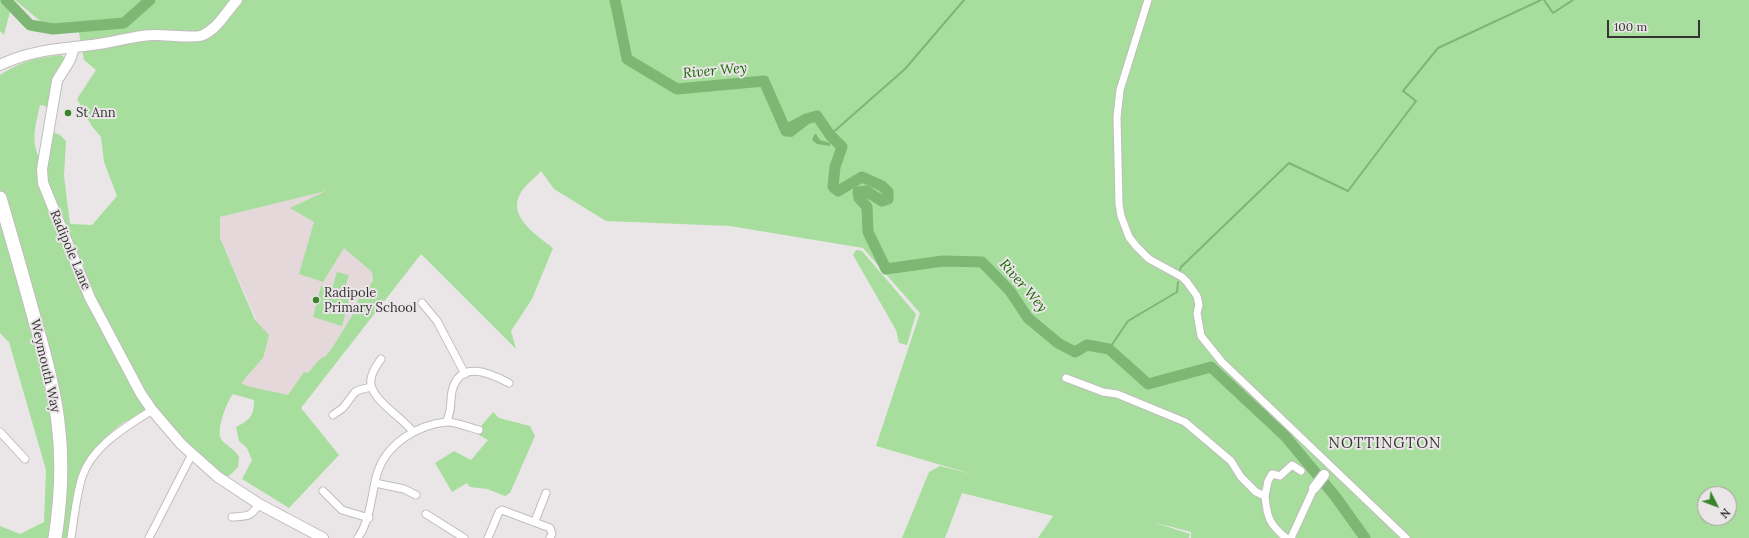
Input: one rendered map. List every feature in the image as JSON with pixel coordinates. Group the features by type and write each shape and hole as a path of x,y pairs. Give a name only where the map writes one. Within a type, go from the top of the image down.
{"highway":[{"name":"Weymouth Way","path":"0,198 42,344 56,408 60,436 61,464 59,502 54,538"}],"street":[{"path":"0,65 50,49 92,45 143,36 165,34 192,37 202,36 213,29 237,0"},
{"path":"1148,0 1120,90 1117,117 1119,204 1121,216 1129,237 1149,259 1182,277 1187,282 1197,296 1199,305 1197,313 1201,336 1222,362 1406,538"},
{"name":"Radipole Lane","path":"73,47 72,57 61,71 57,81 42,170 43,183 90,298 141,394 152,410 192,454 218,477 259,504 322,538"},
{"path":"422,302 437,321 465,374"},
{"path":"381,359 371,380 371,387 382,402 413,432"},
{"path":"446,422 449,417 454,387 460,378 465,374 480,370 509,383"},
{"path":"1066,378 1103,392 1117,394 1185,422 1230,461 1241,477 1256,492 1265,496"},
{"path":"333,415 343,408 355,392 371,387"},
{"path":"71,538 77,495 82,476 94,456 120,430 152,410"},
{"path":"358,538 368,518 375,483 381,464 402,439 413,432 432,424 446,422 479,430"},
{"path":"0,432 25,459"},
{"path":"149,538 192,454"},
{"path":"1286,538 1274,528 1267,513 1265,496 1268,481 1272,474 1280,476 1292,465 1301,471"},
{"path":"1290,538 1314,488 1324,475 1333,469"},
{"path":"375,483 404,489 416,495"},
{"path":"323,491 342,510 368,518"},
{"path":"535,521 546,493"},
{"path":"232,517 248,516 253,514 259,504"},
{"path":"488,538 499,512 502,510 535,521 550,528 552,534 550,538"},
{"path":"426,514 464,538"}],"shaded area":[{"path":"0,0 13,0 4,35 0,31"},
{"path":"15,0 1749,0 1749,538 1191,538 1191,532 1153,522 1190,534 1189,538 1038,538 1053,516 962,493 945,538 902,538 929,472 940,466 972,474 876,446 920,313 863,248 730,226 606,221 554,189 541,171 520,194 517,202 518,210 526,225 553,248 532,299 511,331 516,349 421,254 301,408 339,455 289,508 242,479 252,460 247,448 239,441 236,427 248,420 252,414 254,400 233,394 225,409 220,429 221,439 235,451 239,457 238,467 229,476 220,472 152,410 124,422 110,433 96,448 79,475 68,538 0,538 0,526 20,534 44,522 46,470 9,342 0,333 0,75 15,66 36,59 61,55 65,58 55,78 49,107 40,105 35,132 35,146 40,159 48,159 53,132 60,135 66,141 64,176 70,224 92,225 117,196 104,162 101,137 91,125 77,99 96,70 84,60 77,22 45,25","holes":["326,191 290,208 314,222 299,274 323,282 344,248 372,272 373,281 358,300 355,311 326,356 320,359 308,373 304,372 288,395 247,386 241,383 263,358 269,335 255,320 220,238 220,217"]},
{"path":"804,115 809,124 792,137 785,136 782,125"},
{"path":"816,134 820,140 830,143 830,146 817,144 812,140"},
{"name":"Radipole Primary School","path":"329,190 400,280 301,408 227,386 256,319 220,238 220,217"},
{"path":"856,250 862,251 916,314 907,345 899,343 896,330 853,255"},
{"path":"337,272 349,275 344,291 351,293 342,326 313,317 321,286 332,289"},
{"path":"493,412 499,418 530,426 535,436 510,493 505,496 487,489 470,487 467,483 452,492 435,463 454,451 471,460 488,440 477,434 481,426"}],"waterway":[{"name":"River Wey","path":"6,0 30,25 53,29 124,23 150,0"},
{"name":"River Wey","path":"615,0 627,59 677,89 764,81 786,131 806,119 817,116 830,135 842,147 835,167 833,187 838,191 862,177 882,186 888,192 888,199 882,201 866,191 858,192 859,198 867,207 868,232 886,269 943,261 982,262 1010,291 1028,318 1058,343 1075,352 1087,345 1109,349 1148,384 1211,367 1285,436 1335,496 1365,538"},
{"path":"830,135 905,69 964,0"},
{"path":"1180,270 1181,267 1289,163 1348,191 1416,101 1403,91 1438,48 1541,0"},
{"path":"1544,0 1553,13 1573,0"},
{"path":"1109,349 1128,321 1177,292 1178,282"}],"place":[{"name":"St Ann","path":"68,113"},
{"name":"Radipole Primary School","path":"316,300"}],"district":[{"name":"NOTTINGTON","path":"1385,444"}]}
